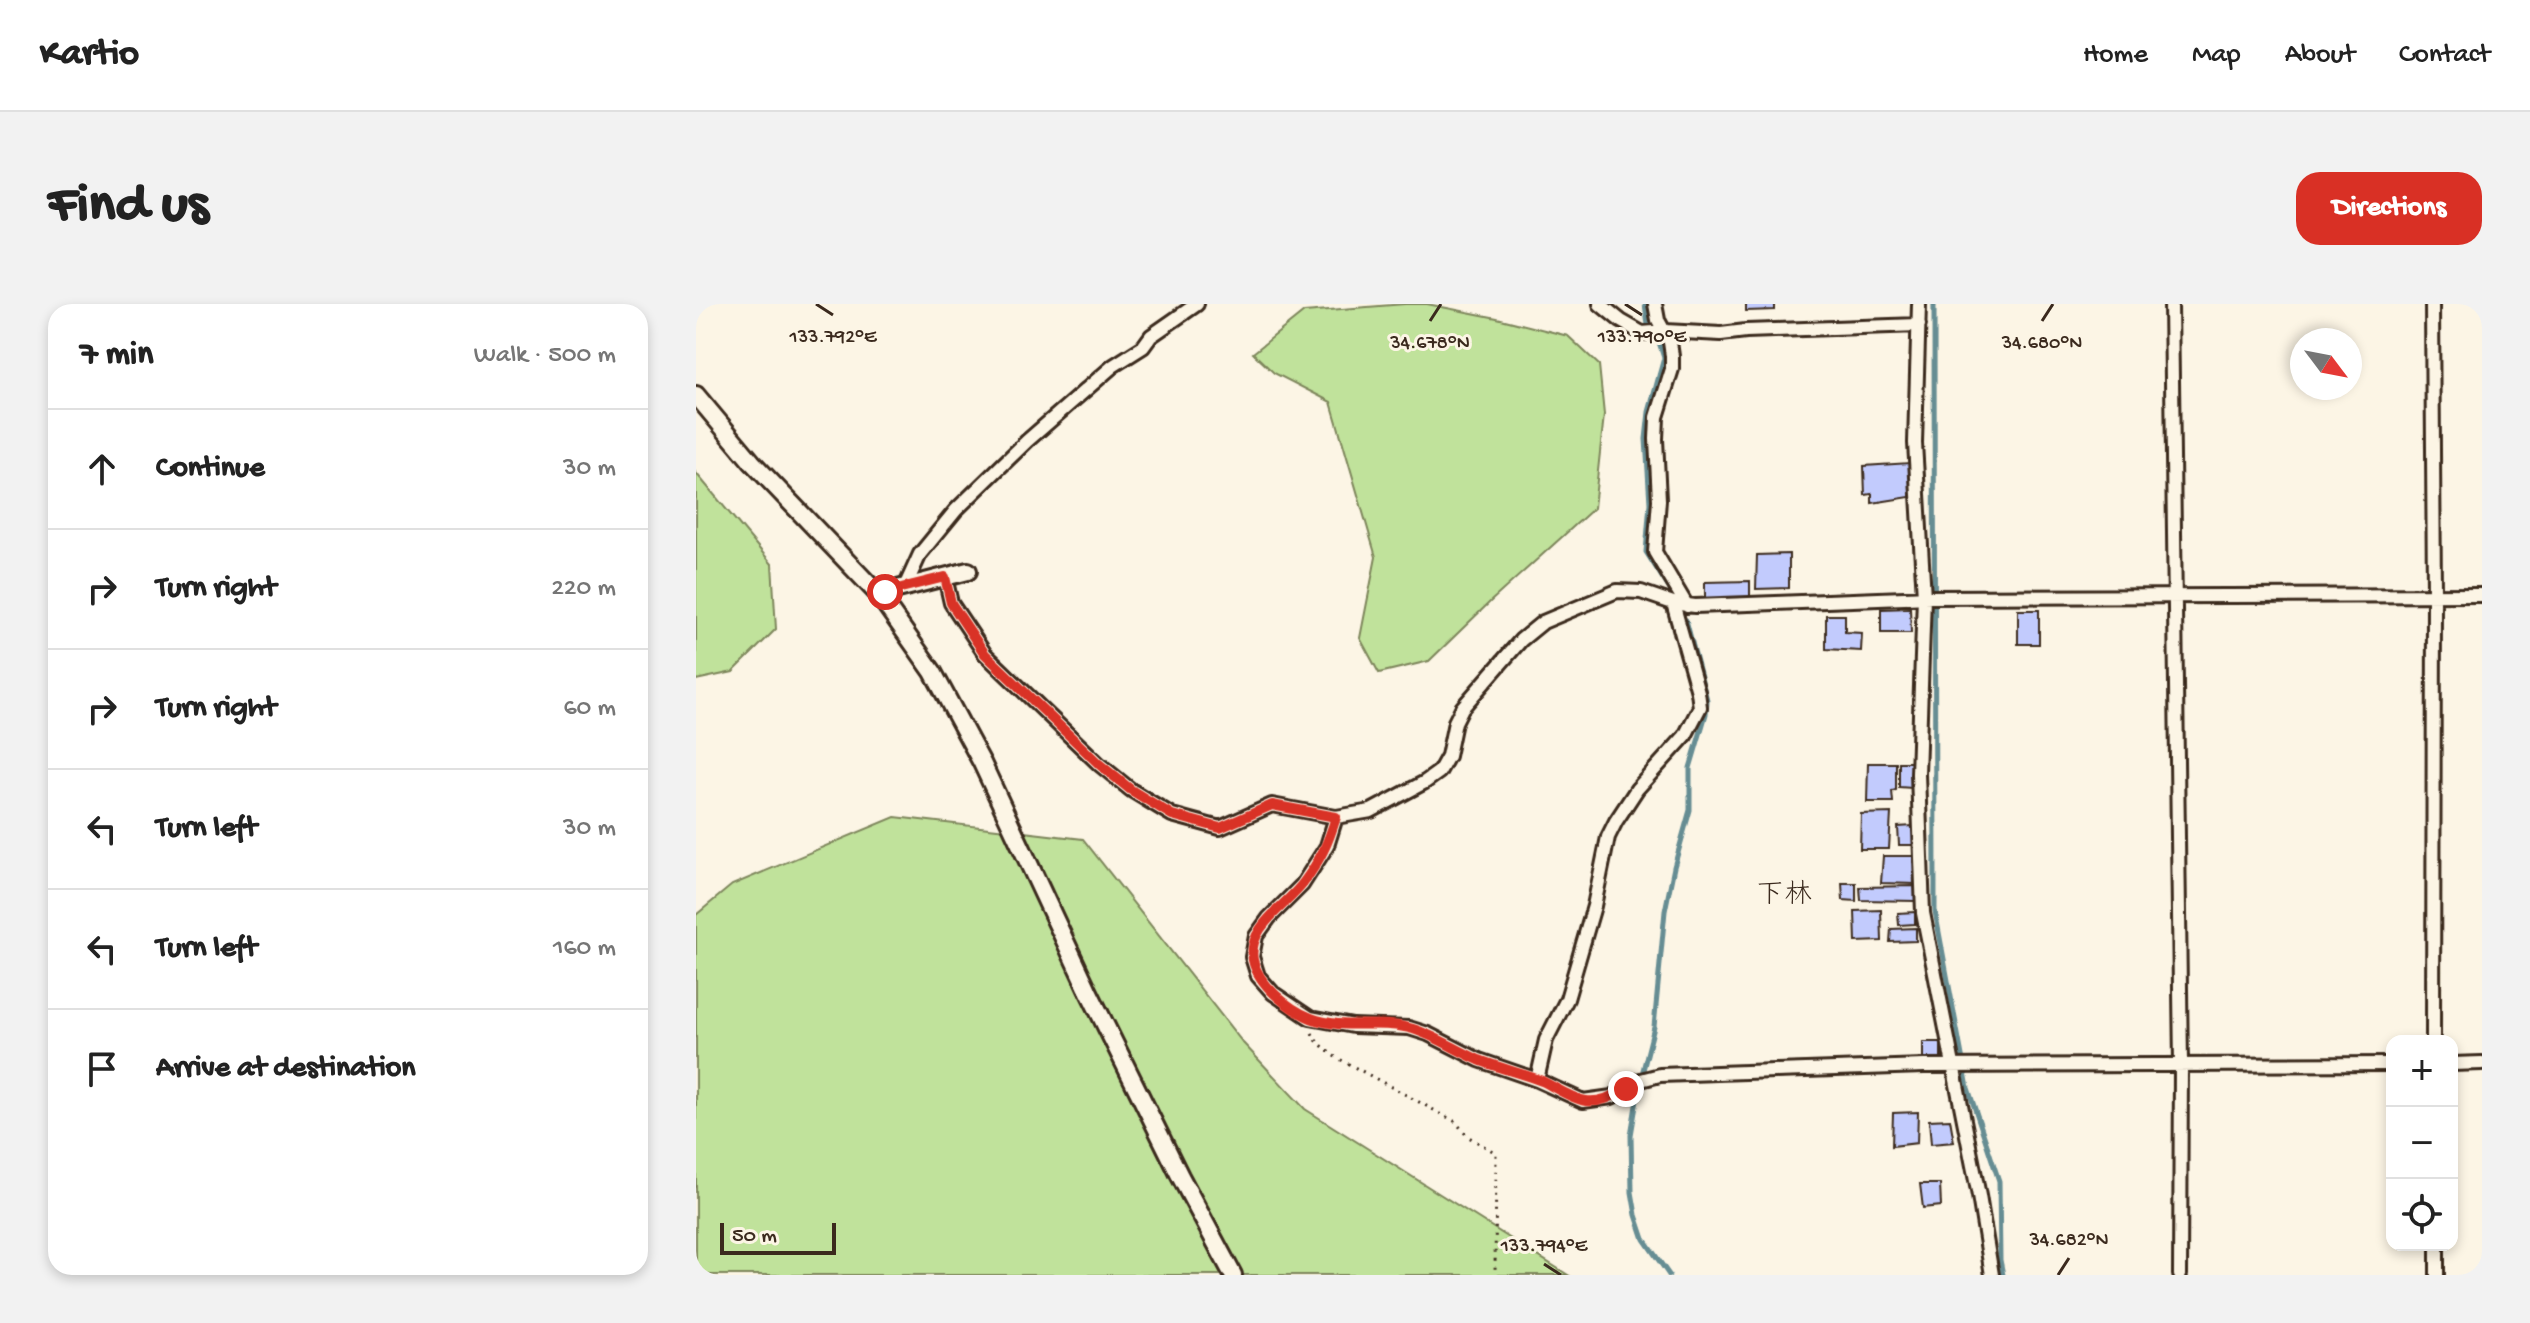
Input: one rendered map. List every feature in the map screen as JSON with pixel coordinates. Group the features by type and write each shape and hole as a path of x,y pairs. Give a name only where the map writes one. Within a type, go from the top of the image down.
{"street":[{"path":"905,587 920,554 956,510 1027,441 1113,366 1143,347 1151,336 1197,304"},
{"path":"1600,304 1642,333 1721,334 1919,325"},
{"path":"1655,304 1658,320 1656,332"},
{"path":"1919,304 1915,443 1932,597 1918,774 1923,913 1960,1066 1992,1275"},
{"path":"2171,304 2181,1065 2180,1275"},
{"path":"2432,304 2433,1035"},
{"path":"1656,332 1670,342 1672,369 1657,417 1659,500 1654,545 1658,561 1687,606"},
{"path":"696,395 752,462 878,594 926,661 959,718 1088,990 1233,1275"},
{"path":"878,594 968,571"},
{"path":"945,577 951,603 985,654 1099,764 1131,790 1172,815 1220,828 1272,805 1336,817 1371,811 1425,782 1439,772 1448,756 1455,722 1462,708 1521,640 1543,622 1617,591 1641,592 1687,606 1932,597 2482,595"},
{"path":"1537,1080 1546,1040 1567,999 1594,906 1608,837 1637,789 1685,736 1700,707 1673,603"},
{"path":"1336,817 1327,846 1302,885 1269,918 1256,936 1252,957 1258,976 1273,993 1310,1018 1353,1026 1409,1028 1428,1034 1479,1060 1537,1080 1583,1101 1612,1097 1642,1080 1660,1075 1960,1066 2386,1064"},
{"path":"2458,1064 2482,1063"},
{"path":"2437,1251 2437,1275"}],"path":[{"path":"1310,1018 1310,1029 1316,1040 1332,1055 1456,1122 1467,1136 1496,1153 1495,1275"}],"green space":[{"path":"1427,304 1568,336 1599,365 1604,415 1594,508 1429,661 1379,673 1360,638 1376,557 1331,402 1274,373 1253,353 1304,312"},
{"path":"696,473 772,564 776,629 733,672 696,680"},
{"path":"895,817 1083,839 1243,1043 1305,1109 1568,1275 696,1275 696,915 732,885"}],"building":[{"path":"1746,304 1775,304 1775,310 1746,311"},
{"path":"1910,463 1910,497 1872,503 1872,494 1865,495 1864,466"},
{"path":"1789,554 1789,588 1756,589 1757,555"},
{"path":"1750,581 1750,598 1705,599 1705,582"},
{"path":"1910,608 1911,633 1881,633 1881,609"},
{"path":"2018,610 2039,610 2039,644 2018,644"},
{"path":"1826,615 1845,615 1845,632 1862,633 1861,651 1826,649"},
{"path":"1899,762 1913,762 1912,788 1899,787"},
{"path":"1868,763 1896,763 1893,802 1867,802"},
{"path":"1891,813 1889,849 1860,849 1861,814"},
{"path":"1913,826 1913,845 1899,845 1898,827"},
{"path":"1883,856 1917,856 1916,884 1881,883"},
{"path":"1842,883 1856,883 1856,901 1843,900"},
{"path":"1916,886 1916,901 1861,900 1860,887"},
{"path":"1881,910 1882,941 1856,942 1855,911"},
{"path":"1915,912 1915,924 1899,925 1898,913"},
{"path":"1916,928 1916,941 1890,942 1891,929"},
{"path":"1923,1042 1941,1042 1941,1059 1923,1059"},
{"path":"1918,1112 1917,1143 1892,1146 1893,1113"},
{"path":"1950,1119 1954,1142 1931,1144 1929,1120"},
{"path":"1920,1184 1940,1184 1941,1206 1923,1208"}],"waterway":[{"path":"1645,304 1648,325 1659,342 1664,358 1649,412 1646,439 1650,503 1646,552 1672,593"},
{"path":"1934,304 1935,911 1968,1088 1999,1181 2003,1275"},
{"path":"1669,1275 1644,1239 1636,1215 1632,1192 1631,1135 1654,1027 1665,911 1690,810 1690,768 1706,714 1707,700 1686,620"}],"district":[{"name":"下林","path":"1784,892"}],"route":[{"path":"885,592 945,577 951,603 985,654 1099,764 1131,790 1172,815 1220,828 1272,805 1336,817 1327,846 1302,885 1269,918 1256,936 1252,957 1258,976 1273,993 1310,1018 1353,1026 1409,1028 1428,1034 1479,1060 1537,1080 1583,1101 1612,1097 1626,1089"}]}
